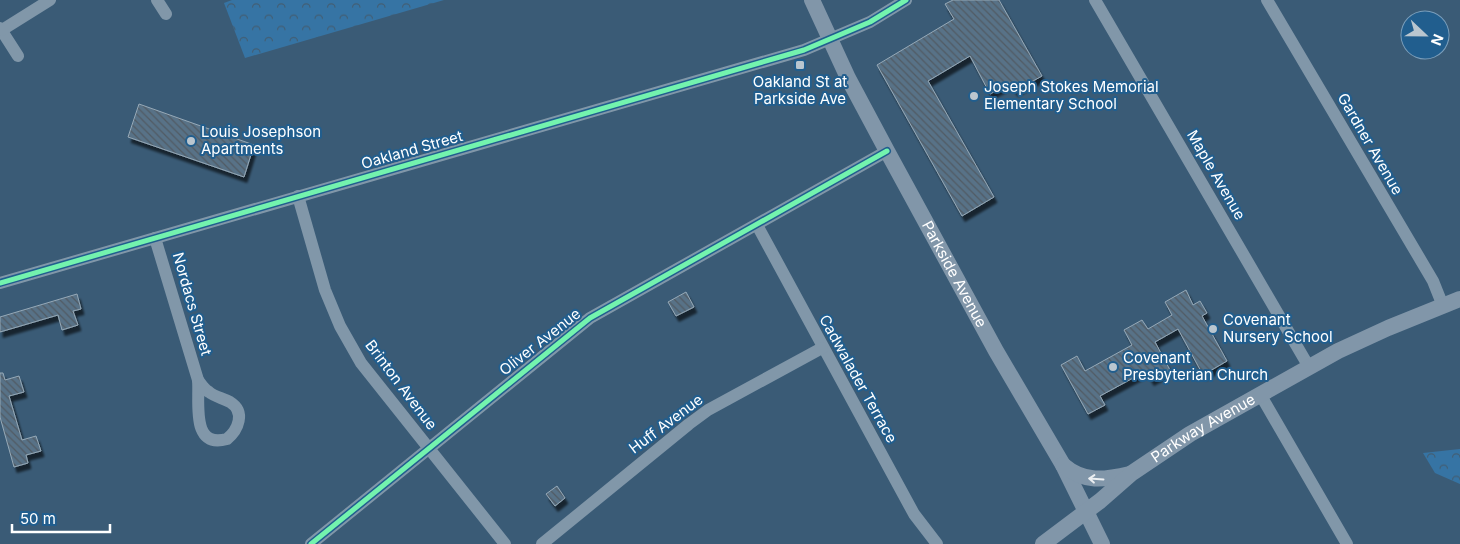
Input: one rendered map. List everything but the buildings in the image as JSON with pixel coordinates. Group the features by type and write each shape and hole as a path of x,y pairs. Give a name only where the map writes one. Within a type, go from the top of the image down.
{"main road":[{"name":"Parkside Avenue","path":"812,0 830,41 887,151 996,351 1063,465 1084,513 1102,544"},
{"name":"Parkway Avenue","path":"1043,544 1132,473 1190,434 1309,367 1388,328 1460,299"},
{"path":"1063,465 1072,473 1097,480 1132,473"}],"street":[{"path":"18,56 1,29 50,0"},
{"path":"157,0 166,14"},
{"name":"Oakland Street","path":"0,283 830,41 870,22 906,0"},
{"name":"Maple Avenue","path":"1095,0 1309,367"},
{"name":"Gardner Avenue","path":"1267,0 1433,281 1443,306"},
{"name":"Oliver Avenue","path":"311,544 590,318 757,226 887,151"},
{"name":"Brinton Avenue","path":"298,196 325,290 340,326 361,363 505,544"},
{"name":"Cadwalader Terrace","path":"757,226 914,514 937,544"},
{"name":"Nordacs Street","path":"155,238 198,380 199,427 204,435 212,439 227,438 238,428 240,418 237,410 232,403 208,392 198,380"},
{"name":"Huff Avenue","path":"542,544 708,410 822,348"},
{"path":"1260,394 1347,544"}],"green space":[{"path":"232,0 444,0 245,58 224,3"},
{"path":"1460,449 1460,484 1435,473 1423,453"}],"cycle path":[{"path":"0,283 804,50 870,22 906,0"},
{"path":"311,544 590,318 887,151"}],"place":[{"name":"Oakland St at Parkside Ave","path":"800,65"},
{"name":"Joseph Stokes Memorial Elementary School","path":"974,96"},
{"name":"Louis Josephson Apartments","path":"191,141"},
{"name":"Covenant Nursery School","path":"1213,329"},
{"name":"Covenant Presbyterian Church","path":"1113,367"}]}
